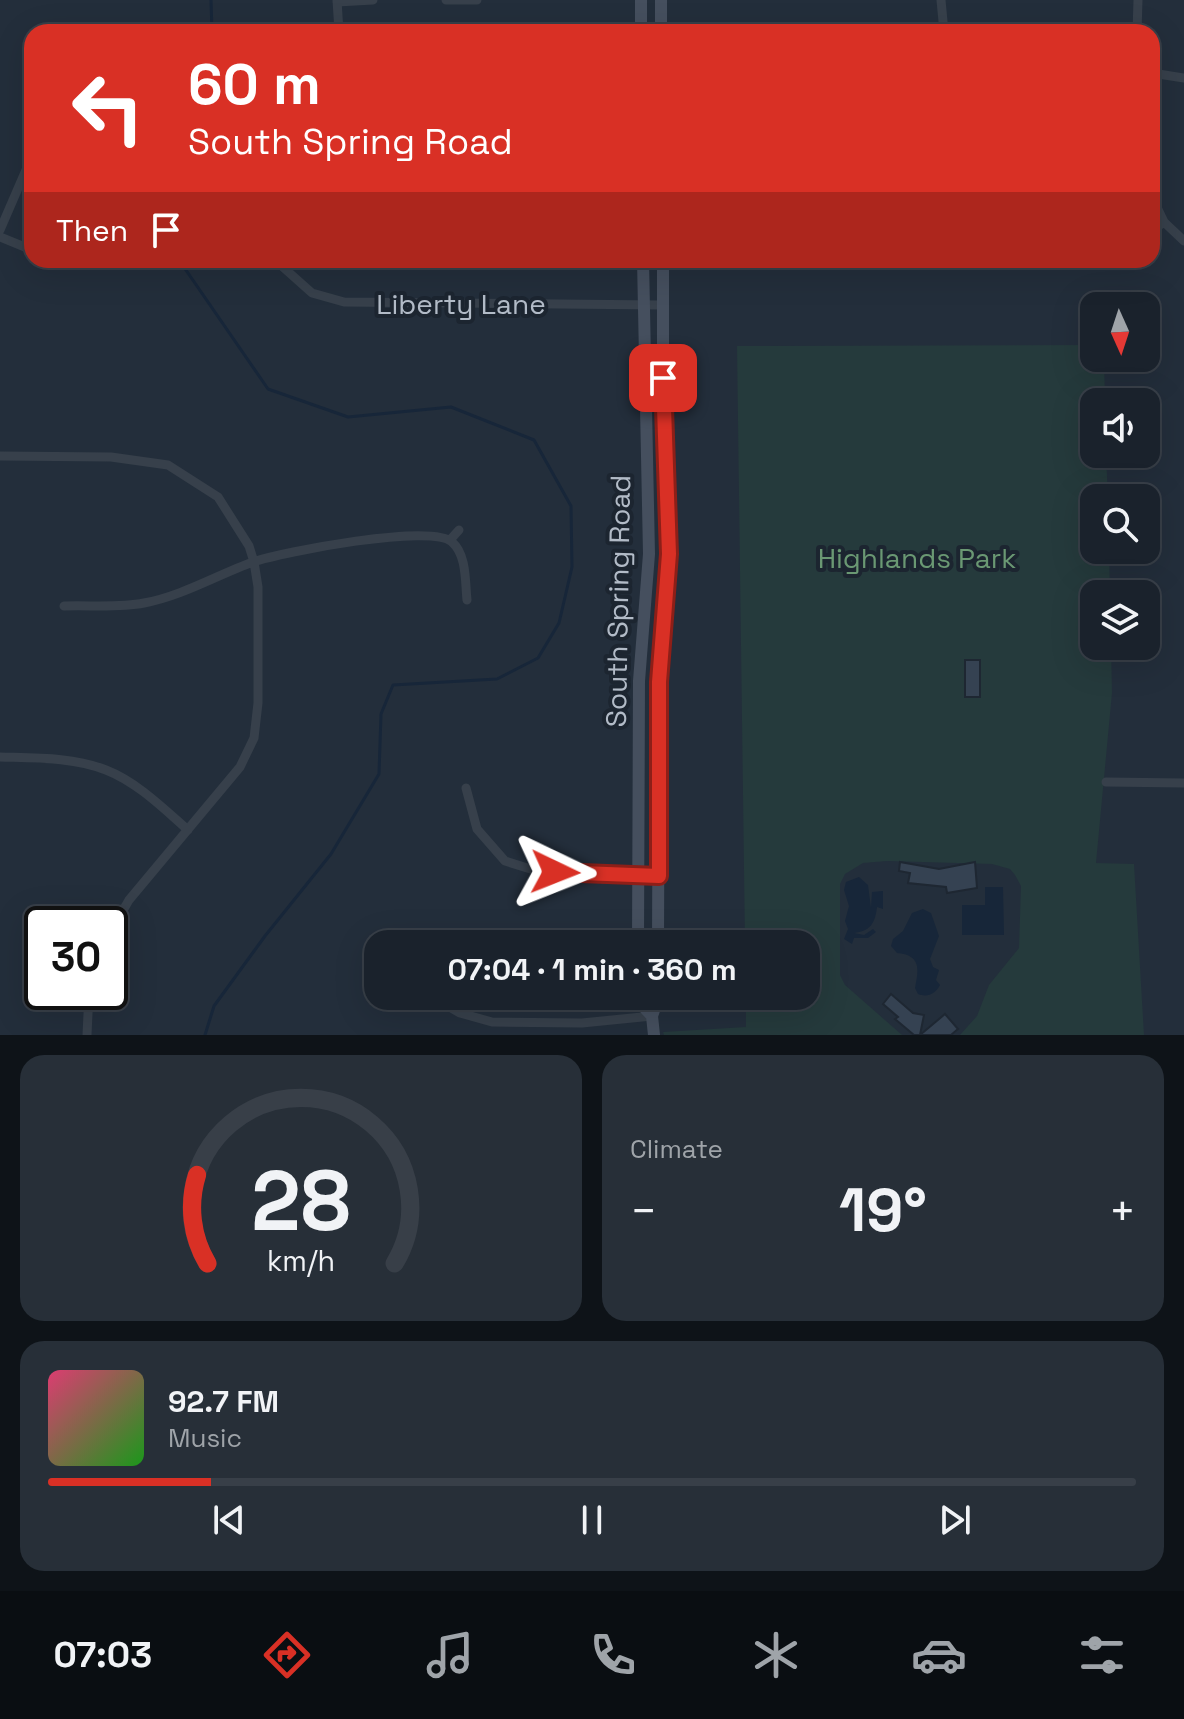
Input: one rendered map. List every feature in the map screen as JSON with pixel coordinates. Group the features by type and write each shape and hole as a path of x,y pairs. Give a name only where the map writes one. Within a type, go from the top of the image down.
{"main road":[{"path":"641,0 641,24"},
{"path":"661,0 661,24"},
{"name":"South Spring Road","path":"638,930 639,681 649,554 641,305 643,268"},
{"name":"South Spring Road","path":"658,930 659,682 669,554 661,305 663,268"},
{"path":"646,1010 652,1016"},
{"path":"654,1010 654,1035"}],"street":[{"path":"338,24 337,1 373,0"},
{"path":"446,0 477,0"},
{"path":"941,0 943,24"},
{"path":"1137,24 1138,0"},
{"path":"1160,74 1184,78"},
{"path":"0,230 24,174"},
{"path":"1160,214 1164,222 1184,241"},
{"path":"1160,225 1164,222"},
{"path":"0,237 24,247"},
{"name":"Liberty Lane","path":"283,268 312,293 344,302 661,305"},
{"path":"0,456 111,457 168,465 218,497 249,546 254,562 258,587 258,689 254,738 240,767 126,906"},
{"path":"450,540 459,530"},
{"path":"64,606 141,604 254,562 328,546 423,534 450,540 461,554 467,600"},
{"path":"0,757 43,758 106,770 148,796 188,830"},
{"path":"1106,782 1184,783"},
{"path":"466,788 477,829 505,861 537,871 659,876"},
{"path":"87,1035 88,1010"},
{"path":"455,1010 492,1022 582,1023 652,1016"}],"green space":[{"name":"Highlands Park","path":"1080,345 1080,372 1104,372 1105,388 1080,388 1080,468 1107,468 1107,484 1080,484 1080,564 1109,564 1110,580 1080,580 1080,660 1111,660 1112,693 1096,863 1134,864 1144,1035 960,1035 977,1016 989,985 1019,948 1021,886 1010,869 992,864 887,861 863,863 845,874 840,884 840,975 845,985 902,1035 664,1035 663,1032 746,1027 746,1010 820,1010 820,930 745,930 737,346"}],"water":[{"path":"859,877 868,885 871,908 872,892 883,891 883,909 877,907 871,926 854,933 864,935 873,929 876,932 868,938 854,938 852,944 844,939 848,929 845,921 849,906 844,890 846,882"},
{"path":"985,887 1003,887 1004,935 962,935 962,905 985,905"},
{"path":"923,909 931,913 939,936 930,959 933,967 939,970 936,980 940,985 928,995 918,994 915,988 917,969 914,960 897,953 891,946 912,913"}],"building":[{"path":"965,660 980,660 980,697 965,697"},
{"path":"900,862 939,869 975,862 977,888 947,893 946,887 908,883 910,873 899,871"},
{"path":"891,994 913,1013 924,1015 920,1035 914,1035 883,1004"},
{"path":"945,1014 958,1029 951,1035 920,1035"}],"waterway":[{"path":"211,0 212,24"},
{"path":"185,268 268,389 348,417 451,407 534,440 571,506 572,567 559,623 538,658 497,679 393,685 381,714 379,774 331,854 214,1006 205,1035"}],"route":[{"path":"555,872 659,876 659,682 669,554 663,378"}]}
